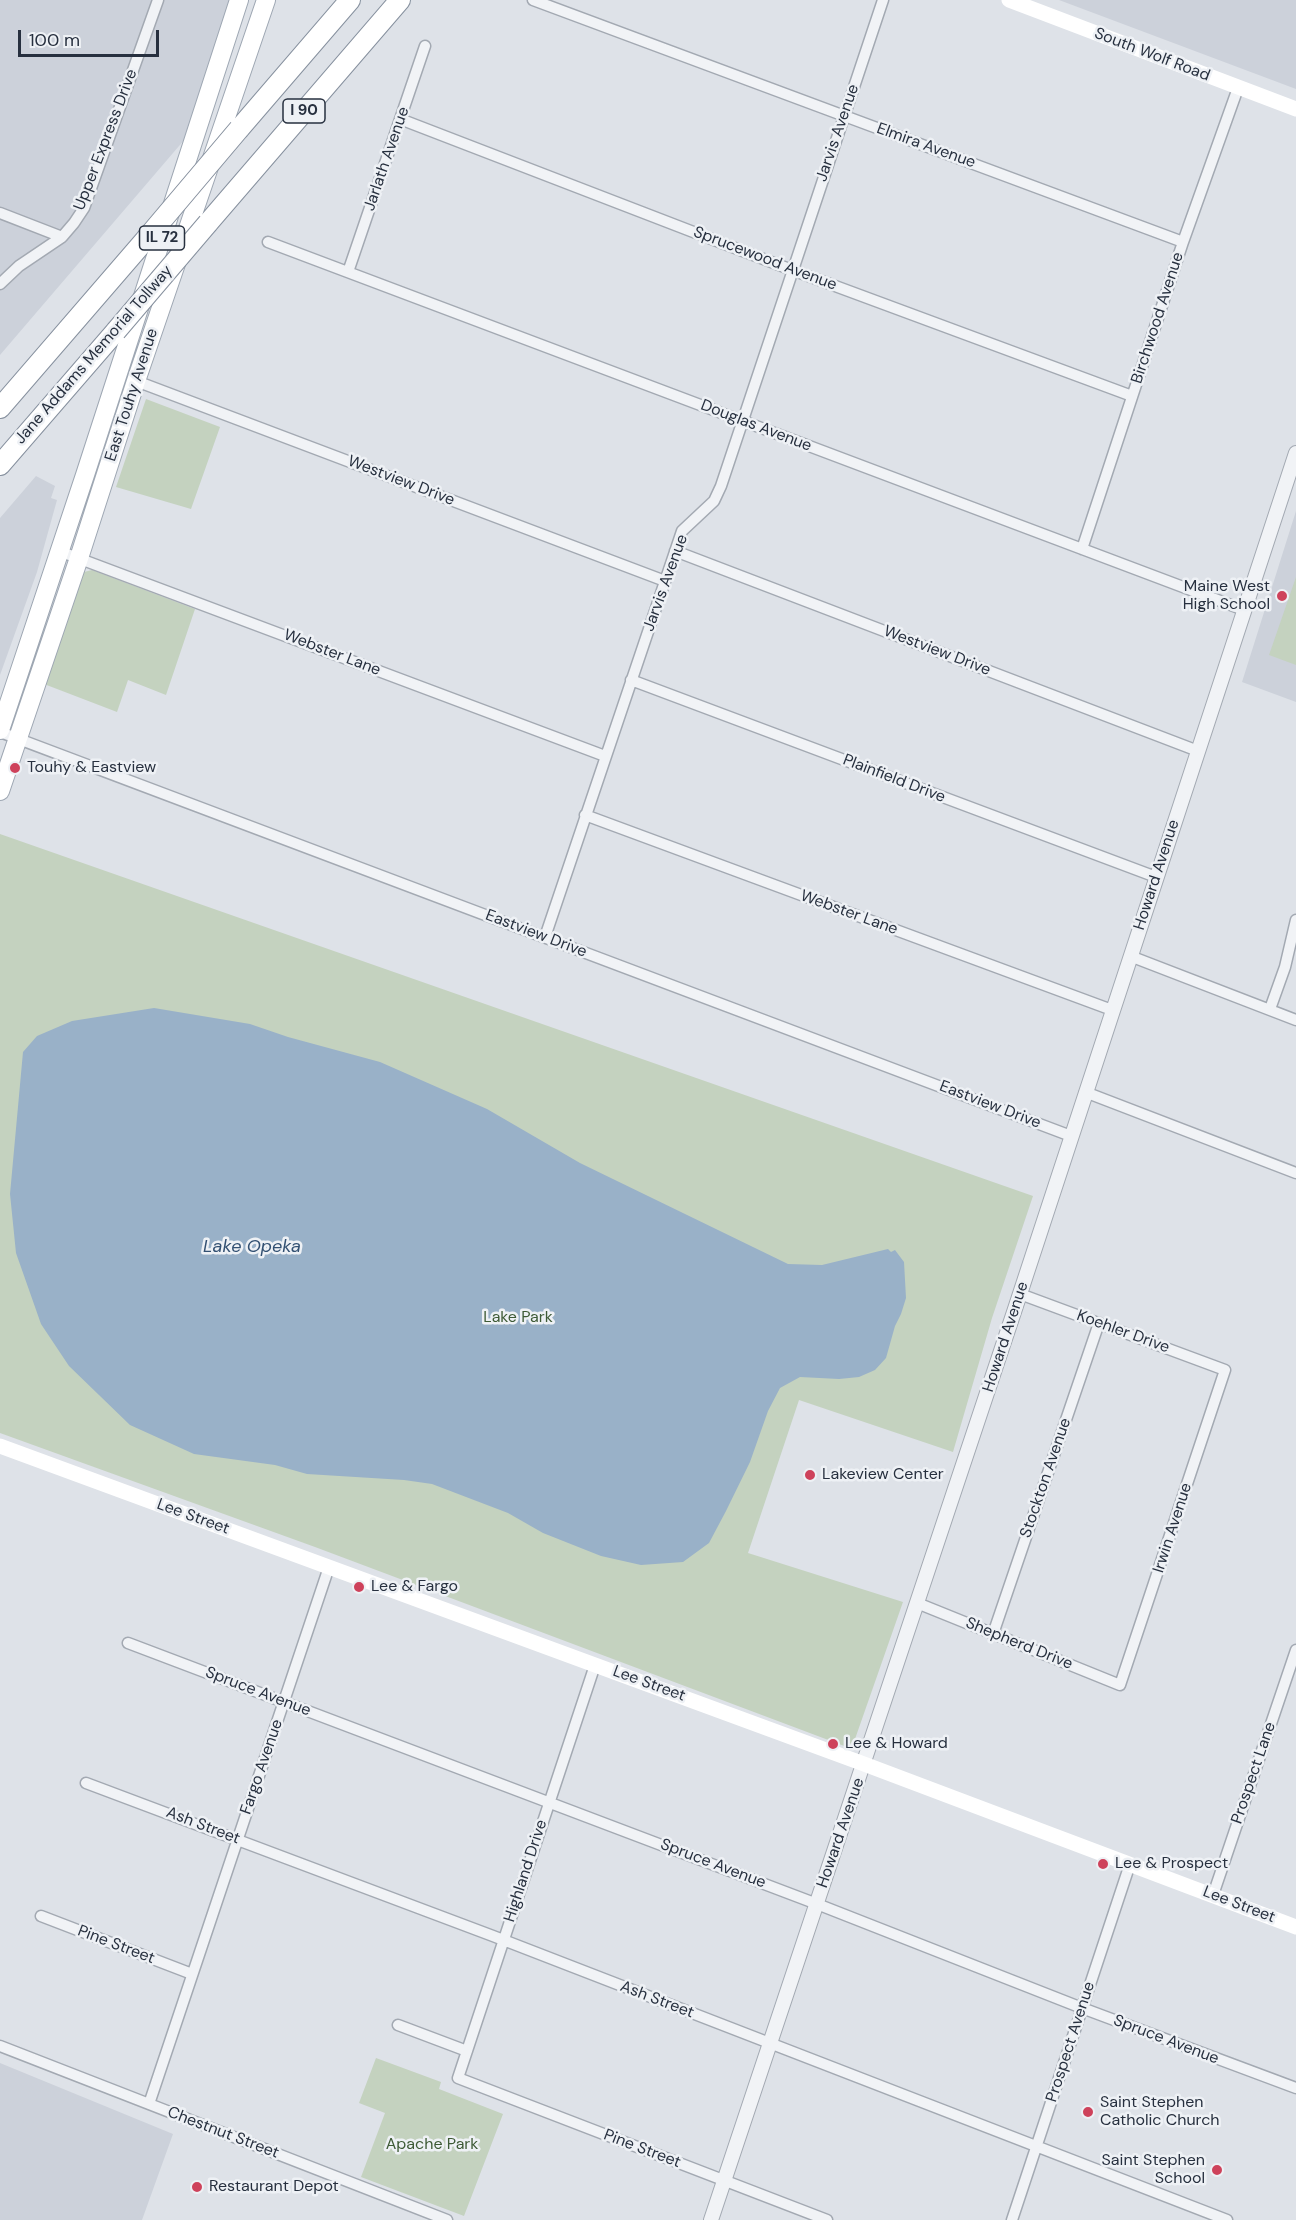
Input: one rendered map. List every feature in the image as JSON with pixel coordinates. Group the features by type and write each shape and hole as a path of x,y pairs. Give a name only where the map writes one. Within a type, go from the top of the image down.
{"highway":[{"name":"I 90","path":"0,408 350,0"},
{"name":"Jane Addams Memorial Tollway","path":"0,465 400,0"}],"main road":[{"name":"East Touhy Avenue","path":"0,731 239,0"},
{"name":"East Touhy Avenue","path":"0,791 266,0"},
{"name":"South Wolf Road","path":"1009,0 1296,109"},
{"name":"Lee Street","path":"0,1446 864,1764 1296,1927"}],"street":[{"name":"Upper Express Drive","path":"0,285 19,266 62,237 84,208 158,0"},
{"name":"Elmira Avenue","path":"533,0 1183,242"},
{"name":"Jarvis Avenue","path":"545,937 682,531 714,501 883,0"},
{"name":"Jarlath Avenue","path":"348,272 425,46"},
{"name":"Birchwood Avenue","path":"1082,549 1183,242 1238,88"},
{"name":"Sprucewood Avenue","path":"400,119 792,270 1132,396"},
{"path":"0,213 62,237"},
{"name":"Douglas Avenue","path":"268,242 1245,610"},
{"name":"Westview Drive","path":"136,381 665,581"},
{"name":"Howard Avenue","path":"711,2220 1020,1294 1296,453"},
{"name":"Webster Lane","path":"59,551 605,756"},
{"name":"Westview Drive","path":"675,551 1198,751"},
{"name":"Plainfield Drive","path":"631,680 1156,877"},
{"name":"Eastview Drive","path":"0,731 1071,1136"},
{"name":"Webster Lane","path":"585,815 1112,1010"},
{"path":"1270,1009 1285,967 1296,920"},
{"path":"1130,956 1296,1020"},
{"path":"1085,1092 1296,1173"},
{"name":"Koehler Drive","path":"1020,1294 1225,1370"},
{"name":"Stockton Avenue","path":"993,1634 1099,1323"},
{"name":"Irwin Avenue","path":"1120,1685 1225,1370"},
{"name":"Fargo Avenue","path":"149,2104 329,1567"},
{"name":"Shepherd Drive","path":"917,1603 1120,1685"},
{"name":"Spruce Avenue","path":"128,1643 1296,2088"},
{"name":"Prospect Lane","path":"1213,1895 1296,1650"},
{"name":"Highland Drive","path":"458,2078 595,1665"},
{"name":"Ash Street","path":"87,1783 503,1940 1227,2220"},
{"name":"Prospect Avenue","path":"1012,2220 1130,1864"},
{"name":"Pine Street","path":"41,1916 192,1974"},
{"path":"398,2025 467,2051"},
{"name":"Chestnut Street","path":"0,2046 447,2220"},
{"name":"Pine Street","path":"458,2078 827,2220"}],"shaded area":[{"path":"0,0 230,0 185,139 0,355"},
{"path":"1059,0 1296,0 1296,89"},
{"path":"36,476 55,486 51,498 57,500 37,572 0,675 0,518"},
{"name":"Maine West High School","path":"1296,511 1296,702 1242,682"},
{"path":"0,2063 173,2134 142,2220 0,2220"}],"green space":[{"path":"146,399 220,427 191,509 116,487"},
{"path":"92,570 195,609 166,695 128,680 117,712 44,684 84,572"},
{"path":"1296,577 1296,665 1269,655"},
{"name":"Lake Park","path":"0,834 1033,1196 992,1318 953,1452 799,1400 748,1553 903,1602 855,1739 847,1747 315,1547 0,1433"},
{"name":"Apache Park","path":"376,2058 441,2082 439,2089 503,2114 464,2216 361,2177 385,2113 359,2103"}],"water":[{"name":"Lake Opeka","path":"154,1008 250,1024 288,1037 380,1062 487,1109 580,1163 788,1264 822,1265 888,1249 891,1252 895,1250 904,1262 906,1298 886,1358 875,1370 859,1377 839,1379 800,1377 780,1388 768,1411 750,1462 709,1543 683,1562 641,1565 601,1556 543,1533 508,1513 432,1484 307,1474 275,1465 194,1454 130,1425 69,1366 41,1324 16,1253 10,1194 23,1052 37,1036 72,1021"}],"place":[{"name":"Maine West High School","path":"1282,596"},
{"name":"Touhy & Eastview","path":"15,768"},
{"name":"Lakeview Center","path":"810,1475"},
{"name":"Lee & Fargo","path":"359,1587"},
{"name":"Lee & Howard","path":"833,1744"},
{"name":"Lee & Prospect","path":"1103,1864"},
{"name":"Saint Stephen Catholic Church","path":"1088,2112"},
{"name":"Saint Stephen School","path":"1217,2170"},
{"name":"Restaurant Depot","path":"197,2187"}]}
